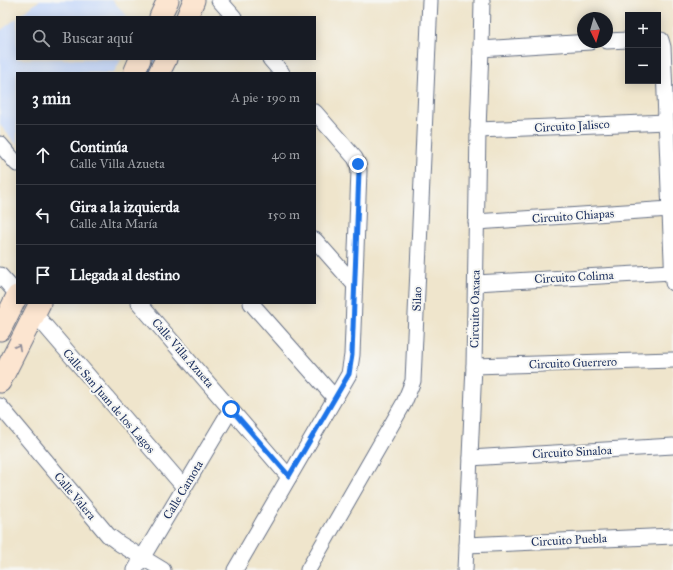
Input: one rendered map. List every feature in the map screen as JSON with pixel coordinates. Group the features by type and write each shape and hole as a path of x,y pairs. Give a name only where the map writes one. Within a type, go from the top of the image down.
{"main road":[{"path":"160,16 168,0"},
{"path":"188,16 194,0"},
{"path":"134,72 140,60"},
{"path":"0,330 16,297"},
{"path":"0,382 38,309"}],"street":[{"path":"219,0 233,16"},
{"name":"Silao","path":"308,570 404,403 413,381 430,0"},
{"name":"Circuito Oaxaca","path":"465,570 474,366 482,0"},
{"path":"613,41 625,40"},
{"path":"661,40 664,47 673,283"},
{"path":"481,49 577,43"},
{"path":"271,60 281,72"},
{"path":"235,570 349,374 351,362 359,171 355,158 316,113"},
{"name":"Circuito Jalisco","path":"478,130 666,122"},
{"path":"0,144 16,163"},
{"name":"Circuito Chiapas","path":"476,222 670,209"},
{"path":"316,241 354,284"},
{"name":"Circuito Colima","path":"476,282 672,272"},
{"path":"0,275 16,294"},
{"name":"Calle Villa Azueta","path":"140,304 289,476"},
{"path":"252,304 334,398"},
{"name":"Calle San Juan de los Lagos","path":"38,309 184,487"},
{"name":"Circuito Guerrero","path":"474,366 673,360"},
{"name":"Calle Valera","path":"0,406 108,534 120,544 138,564 163,570"},
{"name":"Calle Camota","path":"138,564 231,409"},
{"name":"Circuito Sinaloa","path":"470,458 673,446"},
{"name":"Circuito Puebla","path":"466,545 672,535"}],"shaded area":[{"path":"40,0 112,0 127,16 19,16"},
{"path":"16,19 16,60 120,60 114,72 16,72 16,144 0,125 0,31"}],"waterway":[{"path":"148,72 154,60"}],"route":[{"path":"231,409 289,476 349,374 352,355 359,171 358,164"}]}
